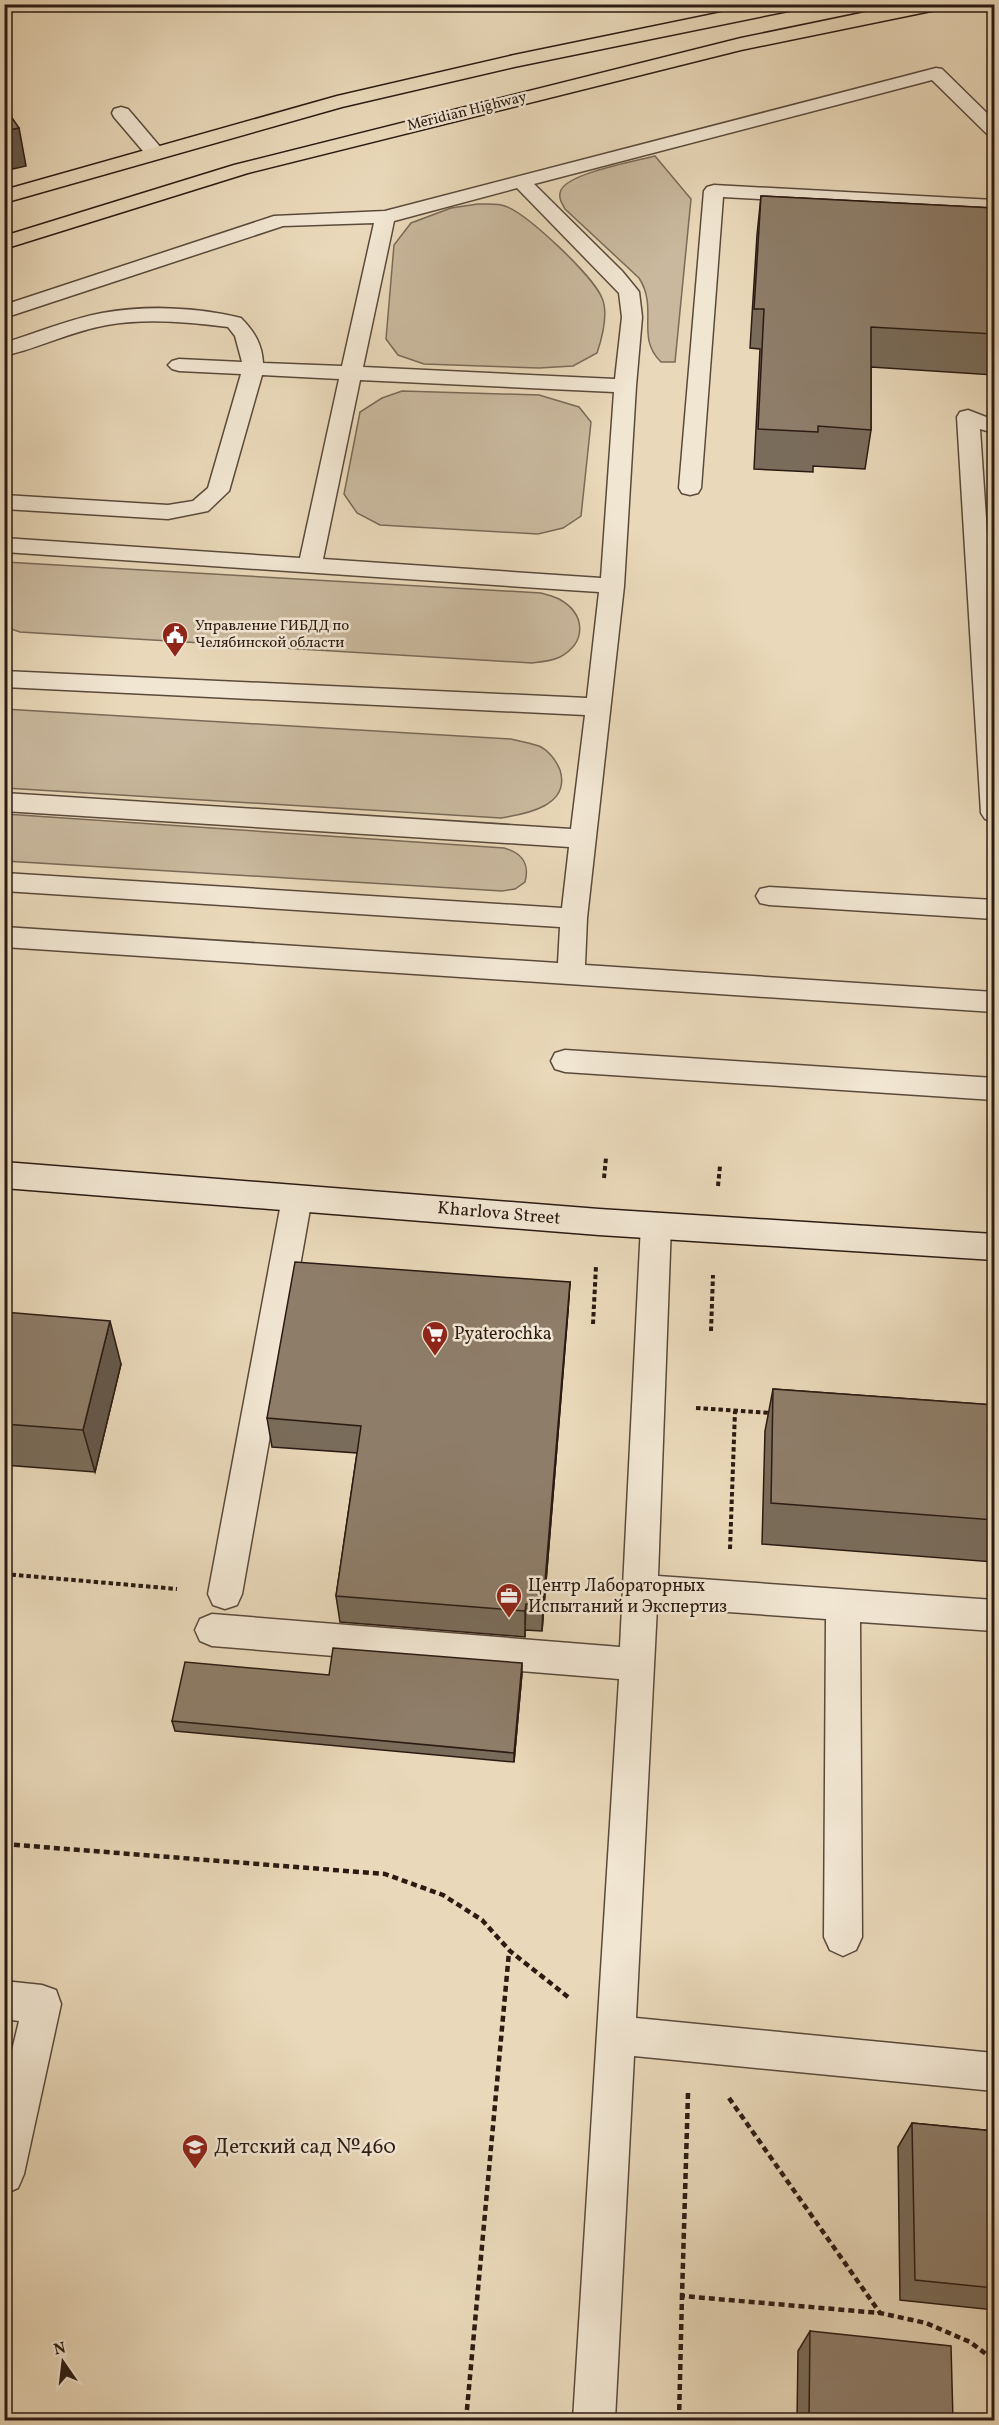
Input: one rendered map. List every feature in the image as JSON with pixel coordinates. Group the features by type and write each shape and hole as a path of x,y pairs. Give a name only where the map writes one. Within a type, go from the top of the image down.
{"main road":[{"path":"4,197 348,100 514,61 793,4"},
{"name":"Meridian Highway","path":"4,243 241,170 388,132 741,44 936,4"}],"street":[{"name":"Kharlova Street","path":"4,1175 656,1225 994,1247"}],"lane":[{"path":"4,312 281,220 385,217 936,73 994,130"},
{"path":"121,113 155,153"},
{"path":"521,182 615,275 629,292 632,318 625,386 612,586 574,918 571,974"},
{"path":"690,488 714,191 994,206"},
{"path":"310,564 385,217"},
{"path":"4,350 103,319 141,315 187,316 234,322 245,334 252,353 253,369 218,491 200,506 168,512 4,502"},
{"path":"178,365 625,386"},
{"path":"994,427 968,417 994,813"},
{"path":"4,545 612,586"},
{"path":"4,679 597,707"},
{"path":"4,802 583,839"},
{"path":"4,882 574,918"},
{"path":"769,896 994,910"},
{"path":"4,937 994,1002"},
{"path":"565,1061 994,1089"},
{"path":"225,1594 297,1198"},
{"path":"594,2421 637,1664 656,1225"},
{"path":"640,1590 994,1616"},
{"path":"843,1605 843,1937"},
{"path":"212,1630 637,1664"},
{"path":"4,2000 42,2004 4,2175"},
{"path":"617,2035 994,2072"}],"path":[{"path":"649,1405 782,1414"},
{"path":"730,1558 735,1411"},
{"path":"4,1574 225,1594"},
{"path":"4,1844 385,1874 443,1895 482,1920 510,1951 617,2035"},
{"path":"466,2421 510,1951"},
{"path":"679,2421 689,2041"},
{"path":"689,2041 880,2313"},
{"path":"682,2296 880,2313 926,2322 970,2342 994,2360"}],"shaded area":[{"path":"655,156 691,199 675,362 661,362 649,343 647,301 645,289 639,278 565,209 560,197 561,190 576,178 604,168"},
{"path":"478,204 502,205 515,211 544,233 587,276 602,298 605,311 604,326 597,353 573,366 539,368 424,364 398,355 386,339 394,245 411,223 451,208"},
{"path":"402,391 539,395 579,407 591,422 581,516 563,528 538,534 380,525 357,513 344,494 360,412 382,398"},
{"path":"5,562 541,593 557,598 568,605 574,612 580,628 579,636 569,651 554,659 532,663 20,632 5,627"},
{"path":"4,709 511,739 546,750 560,770 562,782 553,800 544,806 534,811 501,818 5,788"},
{"path":"5,814 504,848 520,856 525,864 526,875 525,882 515,889 502,891 5,861"}],"building":[{"path":"4,106 19,128 4,131"},
{"path":"761,196 994,208 994,334 871,327 871,430 818,426 818,432 758,429 764,309 754,309"},
{"path":"295,1262 570,1282 543,1605 526,1604 525,1611 336,1596 361,1426 267,1418"},
{"path":"4,1312 110,1321 83,1430 4,1424"},
{"path":"773,1389 994,1405 994,1520 771,1503"},
{"path":"333,1648 522,1663 514,1753 172,1721 185,1662 329,1675"},
{"path":"912,2123 994,2131 994,2288 915,2280"},
{"path":"810,2331 951,2346 953,2421 809,2421"}],"place":[{"name":"Управление ГИБДД по Челябинской области","path":"175,658"},
{"name":"Pyaterochka","path":"435,1357"},
{"name":"Центр Лабораторных Испытаний и Экспертиз","path":"509,1619"},
{"name":"Детский сад №460","path":"195,2170"}]}
